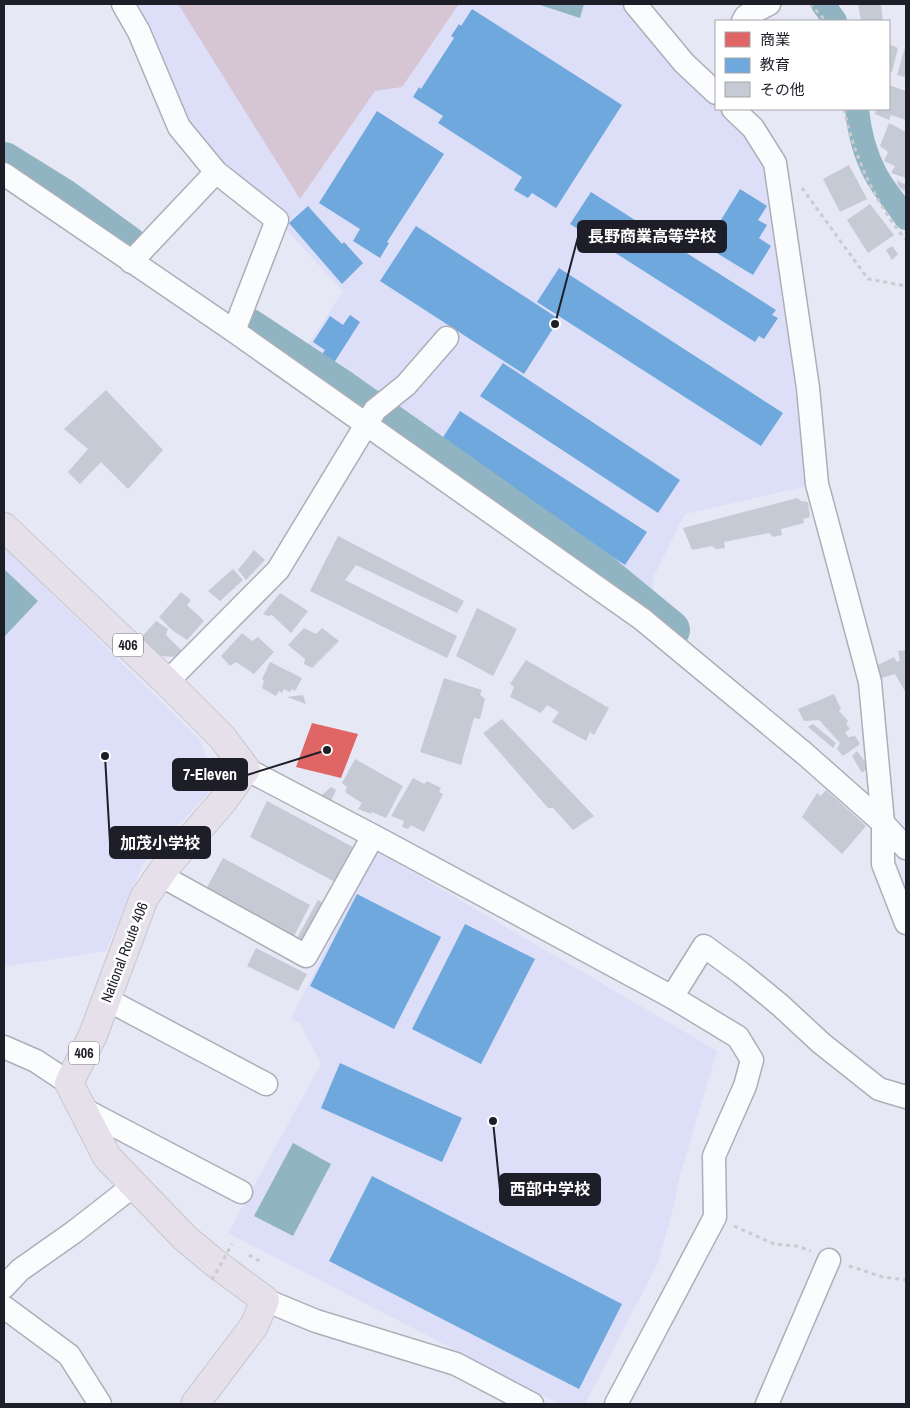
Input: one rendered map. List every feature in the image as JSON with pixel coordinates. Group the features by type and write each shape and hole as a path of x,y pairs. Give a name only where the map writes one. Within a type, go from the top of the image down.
{"highway":[{"name":"406","path":"4,526 222,737 246,770"},
{"name":"National Route 406","path":"69,1083 93,1035 144,898 160,875 223,801 246,770"},
{"name":"406","path":"69,1083 107,1157 133,1186 185,1238 265,1300"},
{"path":"195,1404 254,1326 265,1300"}],"street":[{"path":"123,4 139,32 179,127 216,172 277,220 234,332"},
{"path":"635,4 684,63 715,92"},
{"path":"744,20 746,16 769,4"},
{"path":"735,110 751,118 775,163 808,388 817,484 870,682 883,823 882,864 906,923"},
{"path":"131,262 216,172"},
{"path":"4,174 234,332 371,417 642,619 805,754 883,823 906,848"},
{"path":"167,682 278,570 371,417 406,385 447,338"},
{"path":"246,770 672,997 738,1037 752,1060 745,1086 714,1156 715,1217 616,1404"},
{"path":"160,875 306,956 373,836"},
{"path":"672,997 704,946 741,973 821,1043 879,1089 906,1097"},
{"path":"106,999 266,1084"},
{"path":"4,1047 36,1061 69,1083"},
{"path":"83,1109 241,1192"},
{"path":"4,1288 20,1270 74,1232 133,1186"},
{"path":"767,1404 829,1260"},
{"path":"265,1300 316,1322 456,1364 532,1404"},
{"path":"4,1307 69,1355 100,1404"}],"path":[{"path":"810,4 825,20"},
{"path":"844,110 852,140 866,175 885,211 906,240"},
{"path":"775,163 791,174 868,279 906,286"},
{"path":"212,1280 232,1244"}],"shaded area":[{"path":"137,4 622,4 679,72 715,104 715,110 721,110 750,135 775,198 804,474 808,486 685,514 653,578 654,605 643,595 300,357 343,291 283,227 222,169 185,123 140,6"},
{"path":"178,4 459,4 402,87 375,91 300,199"},
{"path":"537,4 584,4 580,18"},
{"path":"4,547 200,740 213,772 210,791 143,864 106,951 4,967"},
{"path":"4,569 38,601 5,636 4,634"},
{"path":"375,850 717,1051 679,1179 658,1263 585,1404 560,1404 228,1233 321,1064 300,1023 291,1019"},
{"path":"293,1143 331,1164 293,1236 254,1216"}],"building: 商業":[{"path":"312,723 358,734 341,778 296,767"}],"building: 教育":[{"path":"472,9 622,105 556,208 532,193 528,198 514,190 522,177 438,123 443,116 413,97 419,87 421,89 454,38 451,36 459,24 461,26"},
{"path":"377,111 444,154 387,242 389,243 380,258 353,241 360,229 319,203"},
{"path":"740,189 767,206 758,220 767,225 759,238 771,246 753,275 705,246"},
{"path":"591,192 776,310 772,315 778,318 764,339 759,336 755,342 570,224"},
{"path":"308,206 342,244 344,242 363,263 342,284 289,223"},
{"path":"416,226 559,319 524,374 380,281"},
{"path":"559,268 783,413 761,446 537,302"},
{"path":"350,315 360,322 330,369 318,361 325,350 313,342 330,316 343,325"},
{"path":"503,363 680,480 658,513 480,396"},
{"path":"460,411 647,532 625,565 438,445"},
{"path":"357,894 441,937 394,1029 310,986"},
{"path":"465,924 535,959 481,1064 412,1029"},
{"path":"340,1063 462,1118 442,1162 321,1108"},
{"path":"372,1176 622,1304 579,1389 329,1261"}],"building: その他":[{"path":"858,4 881,4 883,20 861,20"},
{"path":"890,44 898,48 892,72 890,71"},
{"path":"906,44 906,77 897,75"},
{"path":"890,85 906,91 906,120 891,115 889,120 875,114 876,110 890,110"},
{"path":"889,123 906,132 906,178 891,173 895,166 884,161 888,152 880,146"},
{"path":"849,165 867,199 840,212 823,179"},
{"path":"897,180 906,185 904,191 898,186"},
{"path":"870,204 894,235 868,253 847,220"},
{"path":"892,246 898,254 892,260 886,250"},
{"path":"106,390 163,450 128,489 101,462 80,484 68,472 88,449 64,429"},
{"path":"797,498 808,502 810,517 803,519 804,523 781,529 782,535 773,537 769,533 724,542 725,548 716,549 712,546 692,550 683,528"},
{"path":"338,536 464,601 457,613 356,565 345,580 457,636 447,658 310,591"},
{"path":"254,550 265,560 246,580 238,570"},
{"path":"233,569 243,580 220,601 208,591"},
{"path":"181,592 191,600 187,605 204,621 187,640 172,630 159,617"},
{"path":"280,593 308,611 291,633 272,615 263,614"},
{"path":"477,608 517,629 493,676 456,656"},
{"path":"156,621 168,629 166,635 182,651 178,657 157,656 139,640"},
{"path":"304,628 316,634 322,628 339,641 312,668 304,664 305,659 288,645"},
{"path":"242,633 252,641 258,637 274,652 254,674 236,662 230,666 221,656"},
{"path":"906,650 906,693 895,674 881,678 876,666 894,657 897,662 900,660 898,651"},
{"path":"526,660 609,708 594,735 590,732 586,741 552,722 559,712 547,705 541,713 510,697 514,687 510,684"},
{"path":"270,662 302,678 295,691 292,689 290,692 284,689 282,693 279,691 276,696 262,688 264,681 262,679"},
{"path":"444,678 482,690 480,695 485,699 480,719 474,718 461,765 420,752"},
{"path":"834,694 841,709 839,711 848,721 846,724 850,729 845,732 848,737 855,736 860,744 843,756 837,749 840,743 819,720 804,721 798,709"},
{"path":"303,695 306,704 287,697"},
{"path":"502,719 594,816 573,830 553,808 548,808 483,733"},
{"path":"813,724 836,743 833,748 808,727"},
{"path":"857,751 869,767 862,773 852,756"},
{"path":"355,759 403,786 386,818 358,809 362,803 345,792 347,787 342,783"},
{"path":"413,778 424,784 427,781 441,788 439,792 443,794 424,832 411,825 408,829 402,827 404,821 391,816"},
{"path":"331,787 336,790 330,803 321,796"},
{"path":"826,790 866,826 842,854 802,817 817,793 821,796"},
{"path":"267,801 353,847 335,882 250,837"},
{"path":"223,858 310,905 293,938 205,891"},
{"path":"318,900 325,904 305,943 297,938"},
{"path":"256,948 307,974 298,991 247,966"}],"waterway":[{"path":"823,4 834,20"},
{"path":"857,110 863,142 871,166 906,218"},
{"path":"4,162 62,198 128,246"},
{"path":"248,328 342,390 597,570 670,630"}],"place":[{"name":"長野商業高等学校","path":"555,324"},
{"name":"7-Eleven","path":"327,750"},
{"name":"加茂小学校","path":"105,756"},
{"name":"西部中学校","path":"493,1121"}]}
